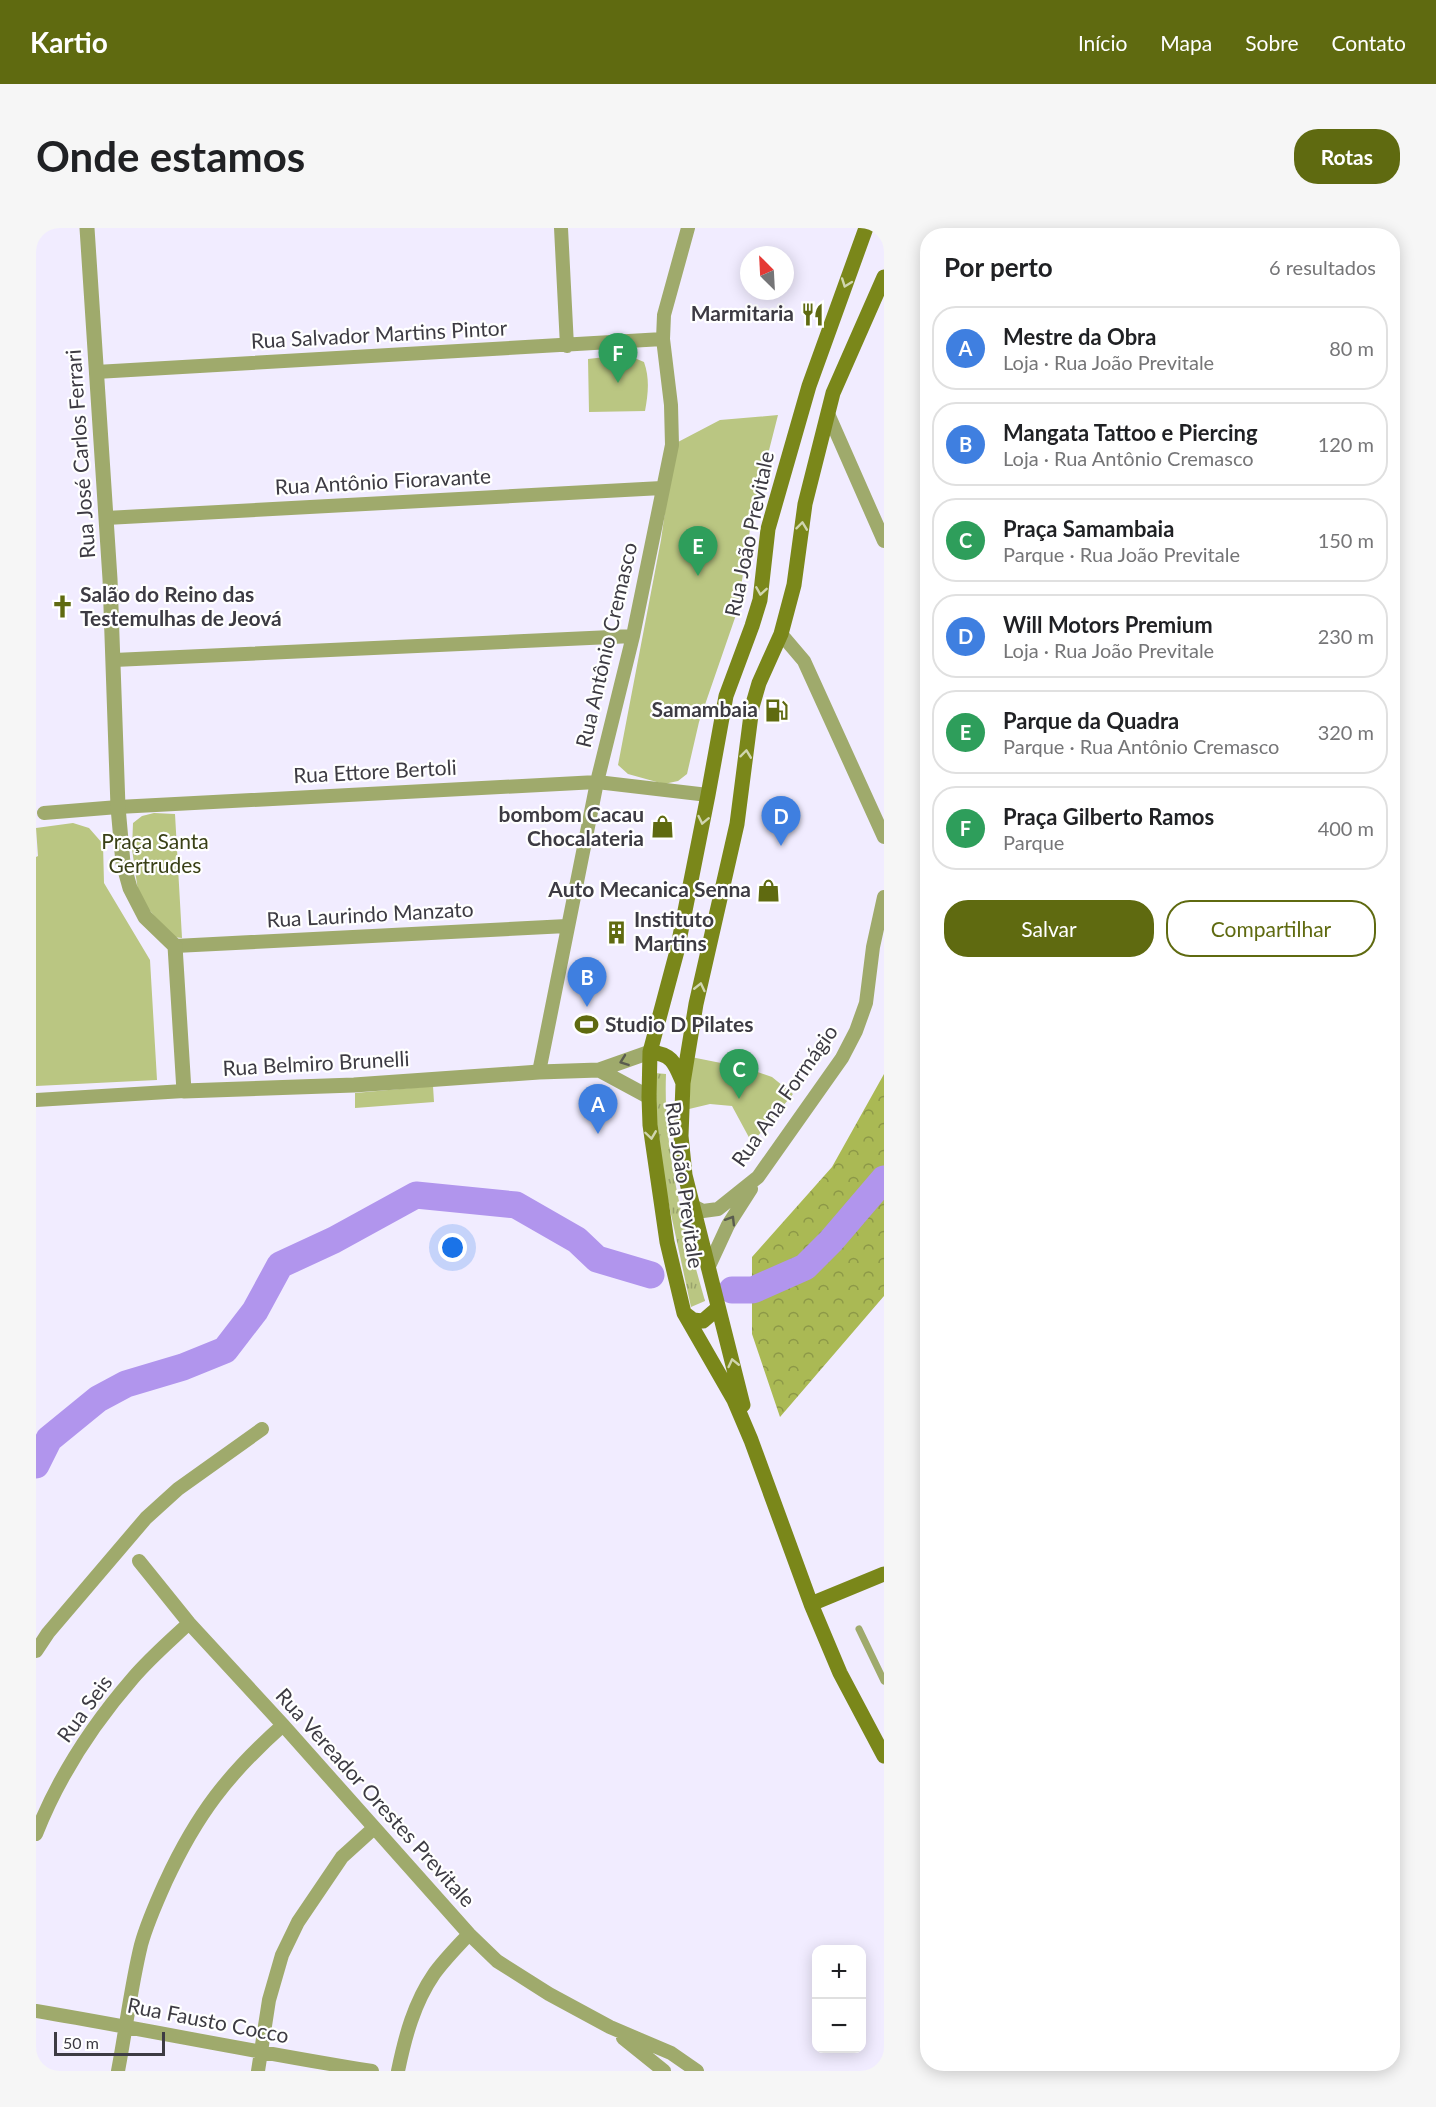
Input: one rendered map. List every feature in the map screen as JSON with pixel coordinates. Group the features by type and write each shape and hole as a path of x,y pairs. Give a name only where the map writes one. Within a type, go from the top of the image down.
{"main road":[{"name":"Rua João Previtale","path":"866,228 809,386 768,529 760,600 726,696 677,951 650,1052 649,1097 650,1125 667,1242 684,1313 734,1400 811,1604 840,1672 884,1756"},
{"name":"Rua João Previtale","path":"751,1440 685,1175 681,1136 683,1083 696,1004 737,824 752,707 759,684 781,634 794,585 805,504 833,393 884,277"},
{"path":"650,1052 670,1057 683,1083"},
{"path":"684,1313 693,1320 703,1321 718,1308"},
{"path":"811,1604 884,1574"}],"street":[{"path":"561,228 567,346"},
{"name":"Rua Antônio Cremasco","path":"539,1072 597,782 633,636 672,445 671,405 663,339 664,315 688,228"},
{"name":"Rua José Carlos Ferrari","path":"88,229 114,660 118,807 123,863 130,888 146,917 175,946"},
{"name":"Rua Salvador Martins Pintor","path":"96,372 663,339"},
{"path":"829,416 884,541"},
{"name":"Rua Antônio Fioravante","path":"106,518 662,489"},
{"path":"781,634 804,661 884,837"},
{"path":"114,660 633,636"},
{"name":"Rua Ettore Bertoli","path":"44,813 118,807 597,782 708,795"},
{"name":"Rua Ana Formágio","path":"693,1206 703,1211 718,1209 758,1177 842,1058 856,1031 866,1003 873,947 884,897"},
{"name":"Rua Laurindo Manzato","path":"175,946 567,926"},
{"path":"175,946 184,1091"},
{"name":"Rua Belmiro Brunelli","path":"36,1100 184,1091 354,1085 598,1070 650,1052"},
{"name":"Rua Belmiro Brunelli","path":"598,1070 649,1097"},
{"name":"Rua João Previtale","path":"709,1266 728,1225 758,1177"},
{"path":"36,1651 48,1633 146,1518 178,1489 262,1429"},
{"name":"Rua Vereador Orestes Previtale","path":"140,1561 189,1623 469,1934 496,1961 610,2027 671,2053 697,2071"},
{"name":"Rua Seis","path":"36,1834 43,1815 70,1766 109,1708 139,1671 189,1623"},
{"path":"118,2071 141,1944 159,1896 182,1848 206,1807 251,1754 283,1725"},
{"path":"258,2071 269,2000 282,1955 294,1930 342,1857 374,1828"},
{"path":"398,2071 404,2039 417,2004 434,1974 469,1934"},
{"name":"Rua Fausto Cocco","path":"36,2011 372,2071"},
{"name":"Rua Vereador Orestes Previtale","path":"610,2027 664,2071"}],"lane":[{"path":"859,1629 884,1682"}],"green space":[{"path":"614,356 632,357 644,362 648,386 645,411 589,412 588,359"},
{"path":"778,415 752,517 737,612 699,722 687,774 678,781 664,784 628,774 618,765 678,442 720,420"},
{"name":"Praça Santa Gertrudes","path":"154,813 175,814 182,938 172,937 139,898 132,849 133,823 142,816"},
{"path":"73,823 89,828 103,844 104,883 150,960 157,1080 36,1086 36,857 38,856 36,828"},
{"path":"691,1057 746,1068 772,1077 793,1094 752,1143 732,1106 710,1104 689,1109"},
{"path":"655,1073 666,1074 671,1161 705,1301 691,1307 666,1191 656,1129"},
{"path":"884,1074 884,1296 780,1417 752,1334 752,1257 832,1167"},
{"path":"433,1086 434,1102 355,1108 355,1093"}],"waterway":[{"path":"732,1290 753,1290 805,1267 831,1241 884,1179"},
{"path":"36,1465 49,1439 98,1399 126,1384 183,1367 225,1350 255,1311 280,1265 334,1240 416,1195 516,1205 577,1240 597,1259 651,1275"}],"place":[{"name":"Marmitaria","path":"812,314"},
{"name":"Praça Gilberto Ramos","path":"618,383"},
{"name":"Parque da Quadra","path":"698,576"},
{"name":"Salão do Reino das Testemulhas de Jeová","path":"62,607"},
{"name":"Samambaia","path":"776,710"},
{"name":"bombom Cacau Chocalateria","path":"662,827"},
{"name":"Will Motors Premium","path":"781,846"},
{"name":"Auto Mecanica Senna","path":"769,890"},
{"name":"Instituto Martins","path":"616,932"},
{"name":"Mangata Tattoo e Piercing","path":"587,1007"},
{"name":"Studio D Pilates","path":"587,1025"},
{"name":"Praça Samambaia","path":"739,1099"},
{"name":"Mestre da Obra","path":"598,1134"}]}
